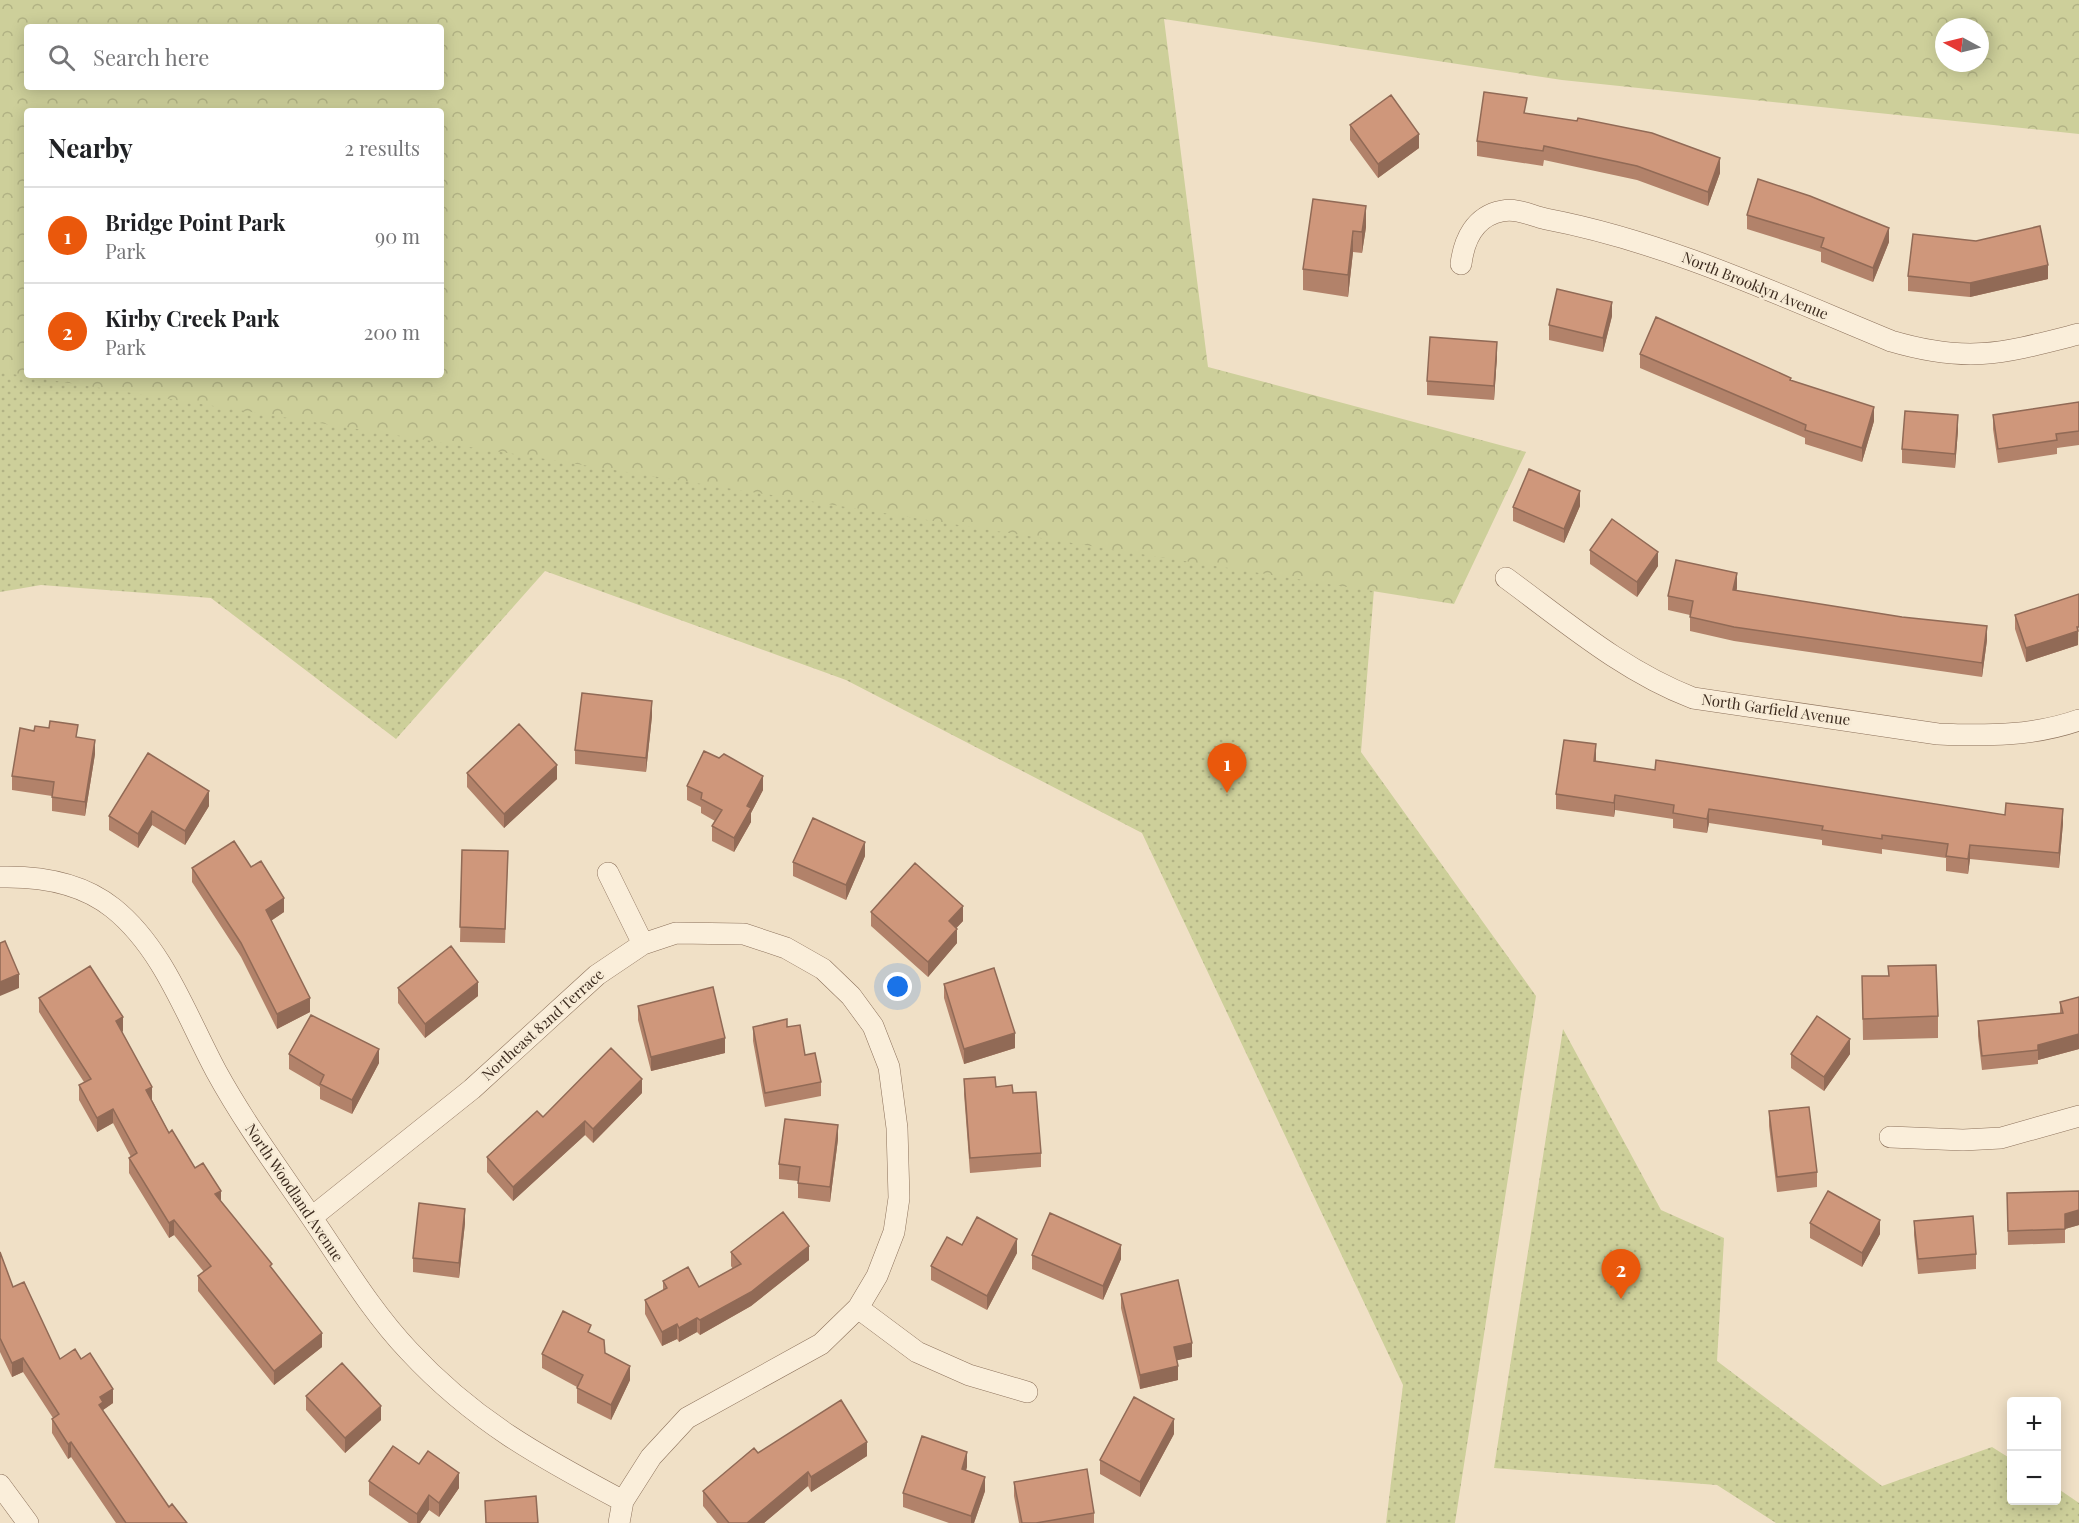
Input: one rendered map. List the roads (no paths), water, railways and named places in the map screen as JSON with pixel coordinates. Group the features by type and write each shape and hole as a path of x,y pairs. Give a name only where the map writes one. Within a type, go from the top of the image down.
{"street":[{"name":"North Brooklyn Avenue","path":"1461,264 1463,246 1471,230 1485,217 1502,211 1520,211 1623,237 1676,254 1892,341 1927,352 1965,356 2003,353 2079,334"},
{"name":"North Garfield Avenue","path":"1506,578 1627,667 1658,684 1693,698 1938,734 1979,736 2019,733 2079,720"},
{"path":"608,873 643,944"},
{"name":"North Woodland Avenue","path":"0,877 26,876 72,886 111,907 140,933 179,996 216,1071 257,1142 312,1217 380,1317 409,1351 446,1388 486,1422 527,1449 623,1501"},
{"name":"Northeast 82nd Terrace","path":"312,1217 472,1089 597,975 643,944 676,933 744,934 786,948 823,969 851,996 873,1026 889,1067 897,1128 899,1198 894,1232 877,1276 858,1308 821,1344 687,1418 651,1457 623,1501 619,1523"},
{"path":"1890,1137 1964,1140 2001,1138 2079,1116"},
{"path":"858,1308 917,1352 969,1375 1028,1392"},
{"path":"0,1485 28,1523"}],"place":[{"name":"Bridge Point Park","path":"1227,793"},
{"name":"Kirby Creek Park","path":"1621,1299"}]}
